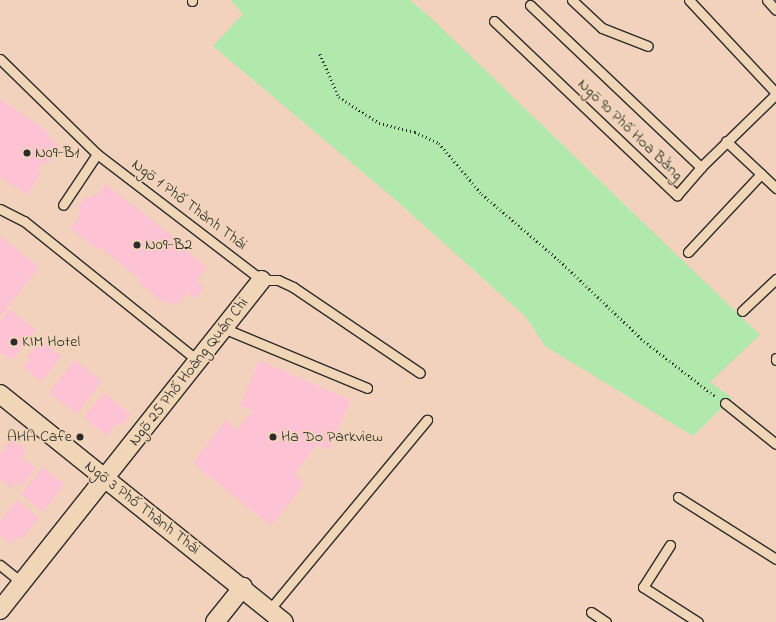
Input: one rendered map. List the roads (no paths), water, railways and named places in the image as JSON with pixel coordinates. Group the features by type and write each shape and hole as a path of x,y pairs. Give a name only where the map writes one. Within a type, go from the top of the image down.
{"street":[{"name":"Ngõ 25 Phố Hoàng Quán Chi","path":"0,610 262,280"},
{"name":"Ngõ 3 Phố Thành Thái","path":"0,394 243,587 284,622"},
{"path":"215,622 243,587"}],"lane":[{"path":"572,0 602,28 648,46"},
{"path":"689,0 776,93"},
{"path":"767,0 776,10"},
{"path":"530,5 701,167"},
{"name":"Ngõ 90 Phố Hoa Bằng","path":"494,21 677,195 726,141 776,93"},
{"name":"Ngõ 1 Phố Thành Thái","path":"0,59 97,154 262,280"},
{"path":"726,141 776,188"},
{"path":"63,205 97,154"},
{"path":"688,252 761,174"},
{"path":"0,209 24,221 197,360"},
{"path":"742,311 776,279"},
{"path":"262,280 278,280 293,287 420,373"},
{"path":"223,328 367,388"},
{"path":"725,403 776,444"},
{"path":"270,609 427,420"},
{"path":"678,497 776,559"},
{"path":"670,545 643,587 698,622"},
{"path":"0,565 21,582"},
{"path":"591,612 606,622"}],"place":[{"name":"N09-B1","path":"27,153"},
{"name":"N09-B2","path":"137,245"},
{"name":"KIM Hotel","path":"14,342"},
{"name":"AHA Cafe","path":"80,437"},
{"name":"Ha Do Parkview","path":"273,437"}]}
